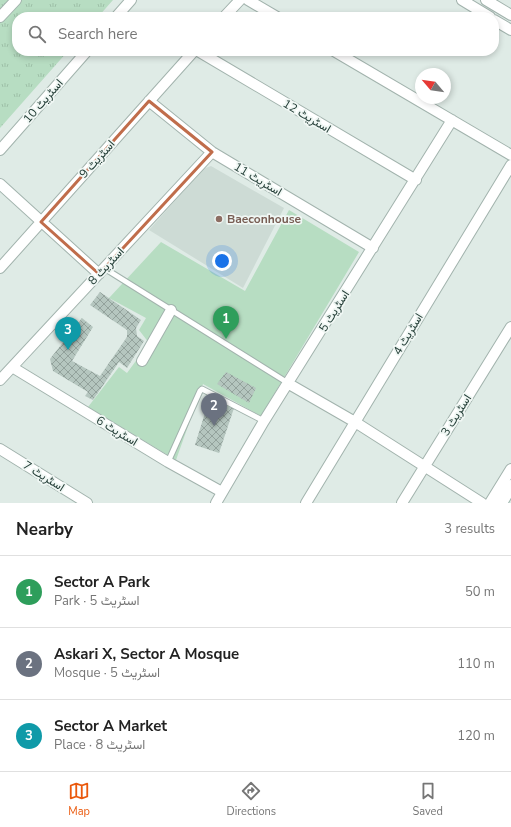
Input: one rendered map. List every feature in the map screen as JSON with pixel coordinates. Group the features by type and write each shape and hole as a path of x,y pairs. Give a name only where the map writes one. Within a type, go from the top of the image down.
{"street":[{"path":"0,18 16,0"},
{"path":"120,12 131,0"},
{"path":"229,12 240,0"},
{"path":"248,0 268,12"},
{"path":"462,0 482,12"},
{"path":"486,0 511,15"},
{"path":"499,23 511,30"},
{"name":"اسٹریٹ 10","path":"0,150 83,56"},
{"name":"اسٹریٹ 9","path":"0,268 190,56"},
{"name":"اسٹریٹ 12","path":"206,56 416,180"},
{"path":"343,56 511,156"},
{"name":"اسٹریٹ 11","path":"149,101 212,152 373,248"},
{"name":"اسٹریٹ 5","path":"216,503 264,421 289,384 452,120"},
{"name":"اسٹریٹ 8","path":"0,380 212,152"},
{"name":"اسٹریٹ 4","path":"306,503 511,166"},
{"path":"0,184 41,222 102,271"},
{"path":"142,361 171,310"},
{"name":"اسٹریٹ 3","path":"402,503 511,327"},
{"name":"اسٹریٹ 6","path":"12,367 168,462 222,492"},
{"path":"289,384 355,422 482,503"},
{"name":"اسٹریٹ 7","path":"0,449 87,503"},
{"path":"490,503 511,469"},
{"path":"505,501 511,486"}],"lane":[{"path":"102,271 171,310 289,384"},
{"path":"168,462 200,391 202,390 264,421"}],"highlighted area":[{"path":"149,101 212,152 99,274 41,222"}],"shaded area":[{"name":"Baeconhouse","path":"211,166 284,208 243,288 149,230 203,169"}],"green space":[{"path":"0,0 113,0 102,12 12,12 12,56 64,56 0,128"},
{"path":"289,210 359,252 261,416 203,384 176,460 88,407 119,367 127,373 149,343 139,330 146,318 109,298 161,242 245,291"}],"building":[{"path":"100,292 141,320 136,328 137,336 144,341 127,368 119,362 93,400 85,396 88,392 53,371 50,359 82,318 93,327 72,361 100,376 127,337 127,330 90,305"},
{"path":"226,372 256,388 249,403 217,384"},
{"path":"209,400 234,408 219,453 195,445"}],"place":[{"name":"Baeconhouse","path":"219,219"},
{"name":"Sector A Park","path":"226,339"},
{"name":"Sector A Market","path":"68,350"},
{"name":"Askari X, Sector A Mosque","path":"214,426"}]}
